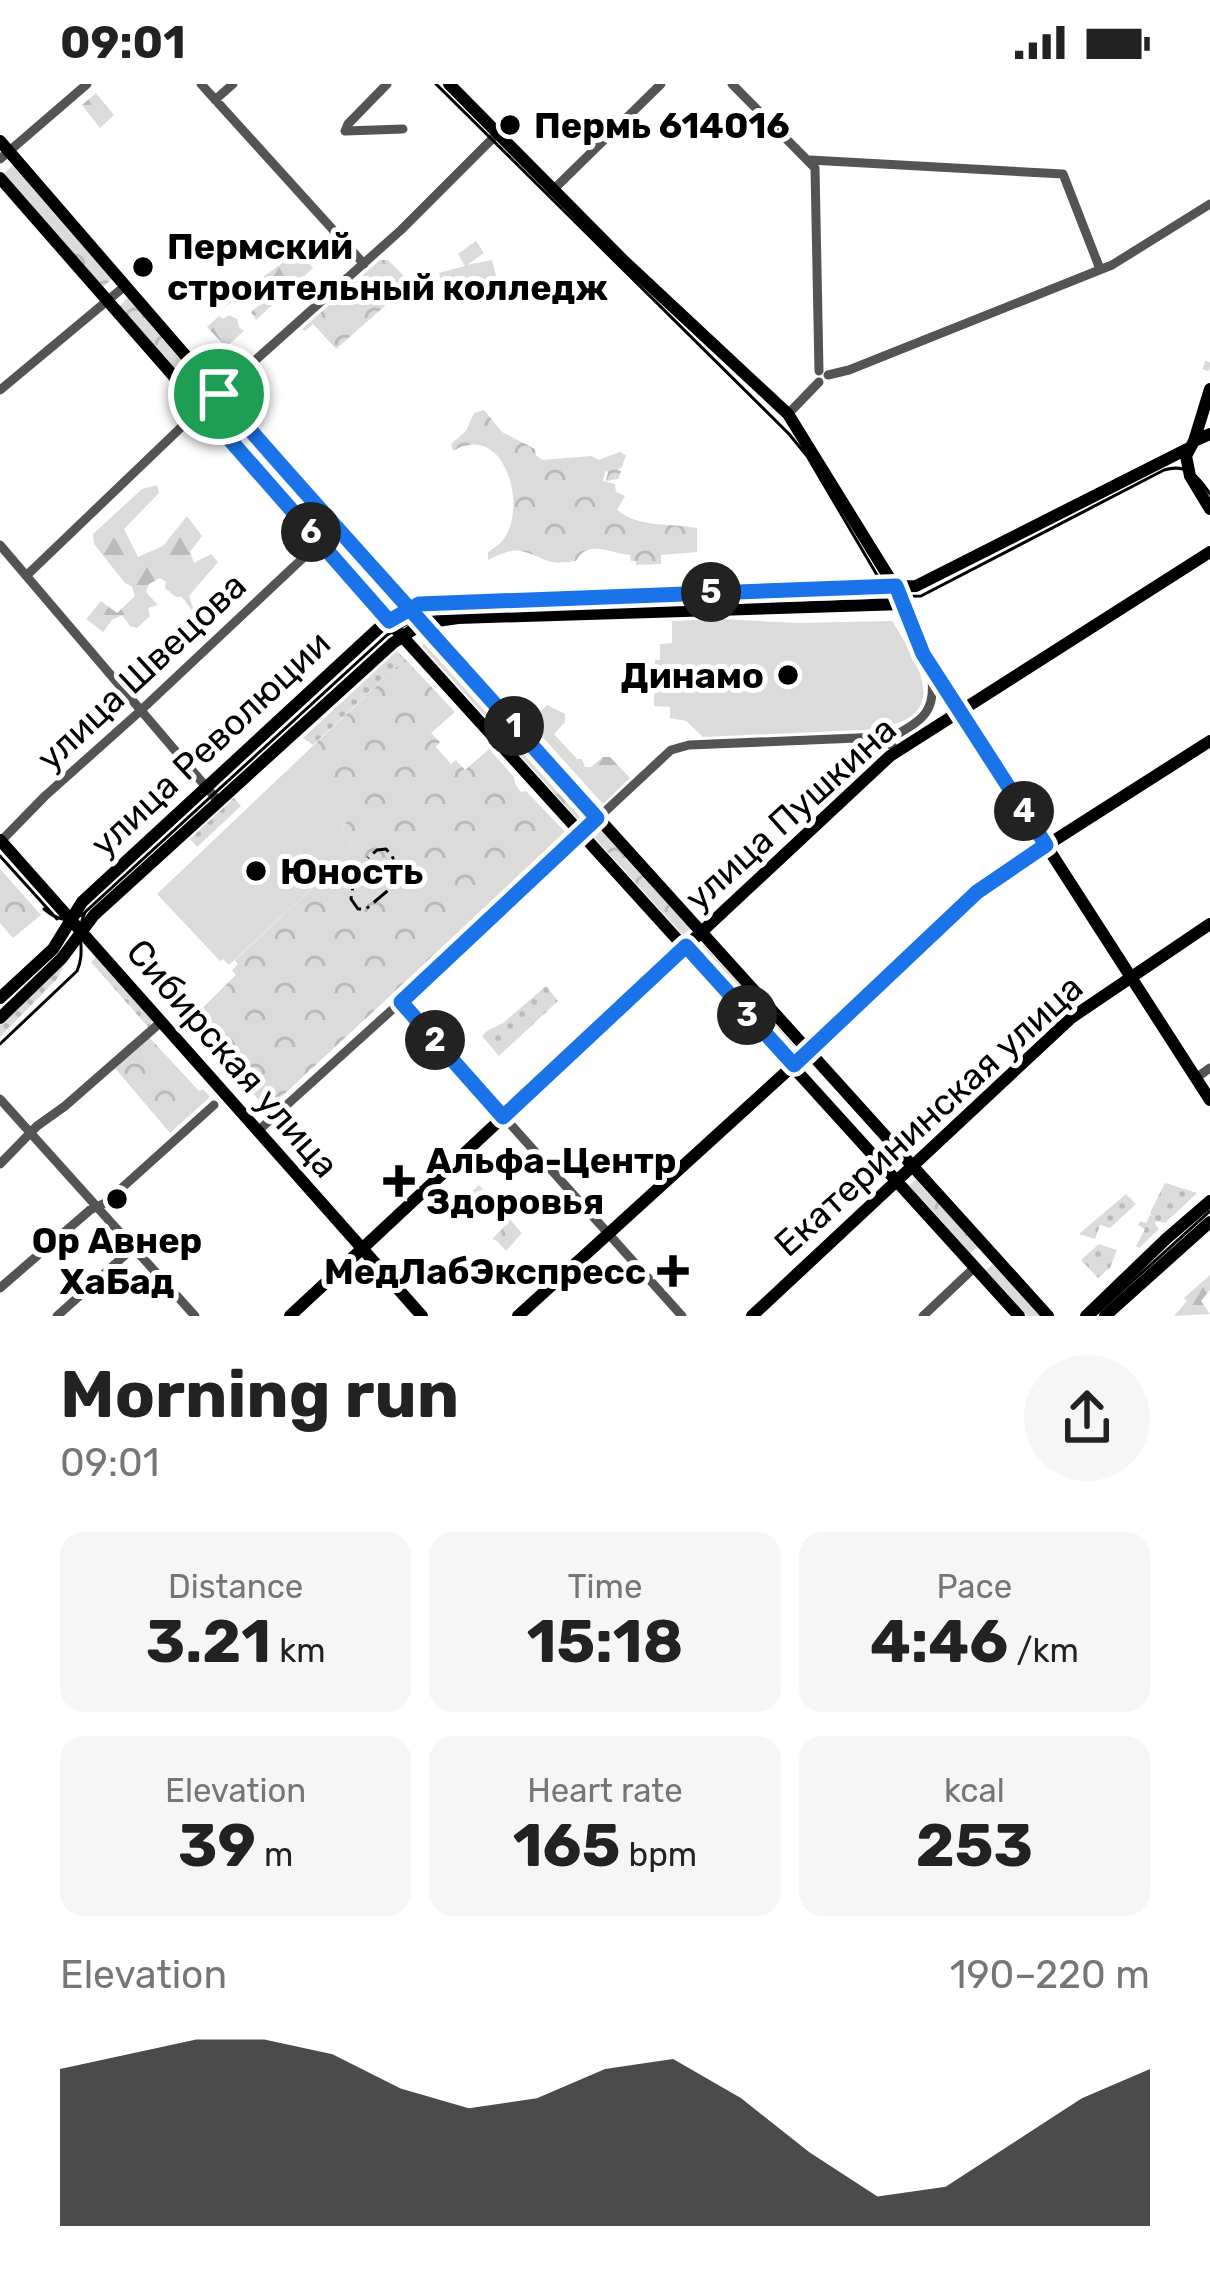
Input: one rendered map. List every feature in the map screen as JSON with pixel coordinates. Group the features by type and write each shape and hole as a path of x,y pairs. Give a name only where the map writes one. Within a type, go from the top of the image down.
{"main road":[{"path":"449,84 552,191 788,414 896,586 930,665 1210,1100"},
{"path":"3,150 1048,1316"},
{"path":"0,178 389,621 1019,1316"},
{"path":"1210,389 1190,445 1187,469 1210,509"},
{"name":"улица Революции","path":"0,998 52,949 82,902 330,671 389,621 419,604 924,584 1210,434"},
{"name":"улица Пушкина","path":"290,1316 701,932 892,746 960,711 1210,552"},
{"name":"улица Революции","path":"0,1018 62,958 94,915 402,635 423,623 458,618 904,604"},
{"path":"443,646 444,631 458,618"},
{"path":"518,1316 977,892 1210,741"},
{"name":"Сибирская улица","path":"0,841 422,1316"},
{"name":"Екатерининская улица","path":"752,1316 1071,1018 1210,925"},
{"path":"1086,1316 1210,1201"},
{"path":"1105,1316 1210,1222"},
{"path":"975,1267 990,1252"}],"street":[{"path":"3,150 87,84"},
{"path":"200,84 364,264"},
{"path":"214,100 233,84"},
{"path":"387,84 345,131 403,129"},
{"path":"552,191 661,84"},
{"path":"732,84 809,160 817,174 822,376"},
{"path":"26,576 202,408 364,264 496,135"},
{"path":"809,160 1063,174 1100,269"},
{"path":"788,414 822,376 1100,269 1210,204"},
{"path":"0,390 125,286"},
{"name":"улица Швецова","path":"0,841 320,542"},
{"path":"0,545 219,802"},
{"path":"259,1130 664,756 678,747 798,740 880,737 892,746 929,710 935,693 930,665"},
{"path":"401,1002 682,1316"},
{"path":"0,1164 161,1022"},
{"path":"1196,1078 1210,1068"},
{"path":"0,1099 195,1316"},
{"path":"0,1288 90,1210 105,1204 214,1105"},
{"path":"57,1316 133,1248"},
{"path":"922,1316 975,1267"}],"green space":[{"path":"96,93 114,115 100,128 82,105"},
{"path":"13,165 113,278 103,287 4,173"},
{"path":"476,241 484,253 467,265 492,260 500,291 447,305 439,273 465,266 458,254"},
{"path":"298,252 313,268 256,320 251,312 273,294 261,284 221,310 236,296"},
{"path":"380,260 388,260 411,283 336,349 313,324 302,329"},
{"path":"129,297 209,388 199,397 119,306"},
{"path":"229,315 244,331 226,347 207,327 219,316"},
{"path":"227,409 395,601 385,609 217,417"},
{"path":"484,410 502,432 535,449 542,460 591,456 599,460 622,451 626,455 617,470 621,471 618,479 606,481 605,471 603,481 615,484 616,492 625,496 617,510 645,522 697,528 697,552 661,555 661,564 636,565 630,555 600,549 587,550 568,562 517,551 488,560 488,552 503,540 510,525 512,489 507,472 486,447 471,445 453,451 451,444 466,431 474,413"},
{"path":"157,485 159,493 124,529 138,557 163,546 187,516 202,536 190,552 194,563 211,554 218,562 189,596 196,616 160,578 146,592 158,605 148,608 150,616 137,628 122,615 103,632 86,619 101,601 117,613 135,596 94,544 93,534 142,489"},
{"name":"Динамо","path":"672,621 892,621 922,682 918,709 885,729 703,737 686,721 670,718 670,707 654,706 655,660 660,660 660,644 672,643"},
{"path":"429,639 586,814 579,821 422,646"},
{"path":"397,651 405,659 313,745 303,738"},
{"path":"405,659 455,712 431,733 451,764 456,760 465,770 489,749 521,792 526,791 566,833 267,1110 190,1020 236,975 232,970 238,964 235,960 353,850 342,827 357,811 310,762 304,768 297,761"},
{"path":"547,705 565,714 565,722 554,734 585,767 610,757 630,778 603,804 529,722"},
{"name":"Юность","path":"297,761 304,767 310,762 358,811 342,827 353,850 229,965 157,894"},
{"path":"234,798 241,806 197,847 190,839"},
{"path":"600,829 690,929 683,935 593,836"},
{"path":"0,869 41,915 13,938 0,923"},
{"path":"704,945 795,1046 788,1053 697,952"},
{"path":"96,957 152,1021 149,1028 91,962"},
{"path":"65,963 58,978 0,1037 0,1025"},
{"path":"546,986 558,1001 499,1056 482,1036"},
{"path":"149,1037 210,1097 170,1133 114,1067"},
{"path":"916,1179 978,1247 970,1253 909,1185"},
{"path":"1165,1183 1197,1193 1165,1223 1156,1221 1159,1229 1139,1248 1145,1229 1138,1225 1152,1216"},
{"path":"479,1185 522,1233 506,1251 492,1239 504,1227 483,1202 472,1211 462,1200"},
{"path":"1126,1194 1136,1204 1110,1228 1100,1225 1095,1239 1079,1234"},
{"path":"1099,1244 1117,1250 1110,1268 1098,1278 1081,1260"},
{"path":"993,1264 1040,1316 1027,1316 986,1270"},
{"path":"1210,1275 1210,1290 1201,1301 1210,1314 1174,1316 1187,1301 1184,1298"}],"tunnel":[{"path":"1204,365 1210,367"}],"tram line":[{"path":"436,84 789,434 807,456 877,575 886,587 907,596"},
{"path":"44,909 62,919 83,914 387,635 427,613 466,608 921,596 1164,470 1179,468 1191,473 1210,494"},
{"path":"0,856 57,919"},
{"path":"0,1044 77,971 86,911"},
{"path":"1094,1316 1210,1211"}],"railway":[{"path":"360,865 351,899 358,909 366,909 401,874 386,849 368,858"}],"place":[{"name":"Пермь 614016","path":"510,125"},
{"name":"Пермский строительный колледж","path":"143,267"},
{"name":"Динамо","path":"788,675"},
{"name":"Юность","path":"256,871"},
{"name":"Альфа-Центр Здоровья","path":"399,1181"},
{"name":"Ор Авнер ХаБад","path":"117,1199"},
{"name":"МедЛабЭкспресс","path":"673,1271"}],"route":[{"path":"219,394 202,408 389,621 410,609 419,604 896,586 923,654 1046,845 977,892 794,1065 686,946 503,1117 401,1002 597,818 410,609 379,575 219,394"}]}
